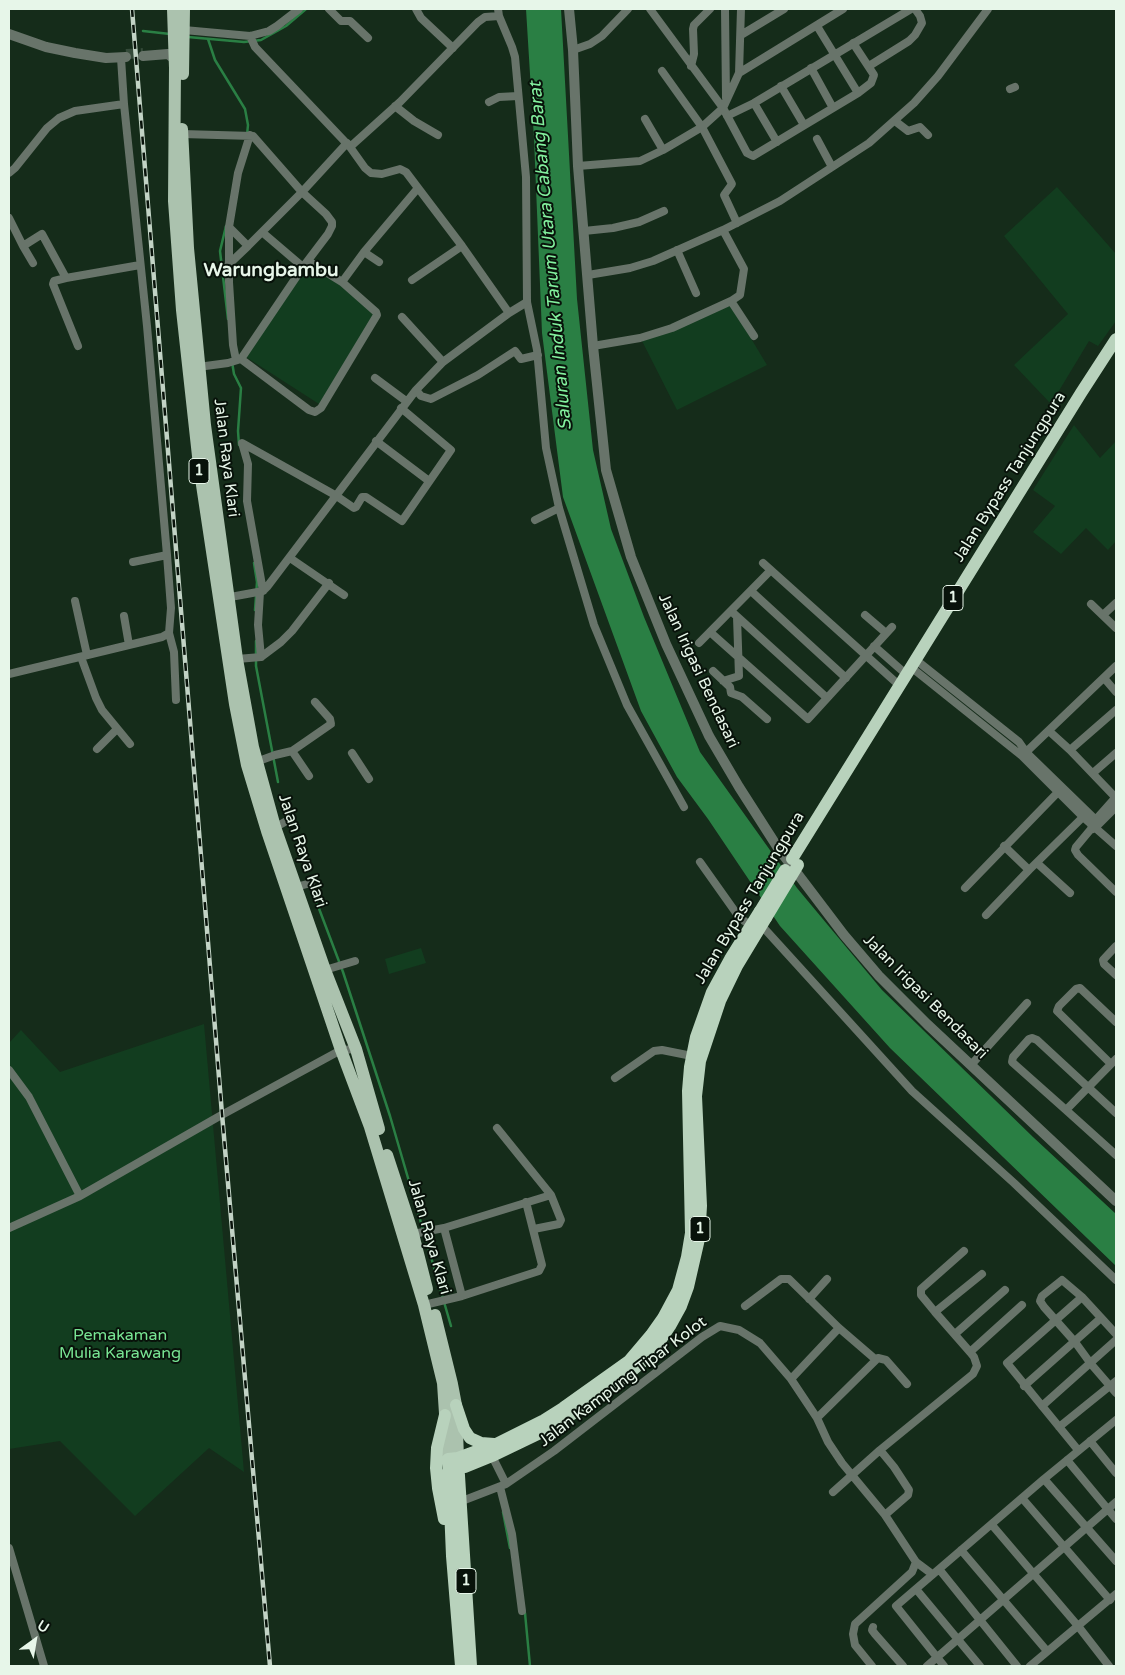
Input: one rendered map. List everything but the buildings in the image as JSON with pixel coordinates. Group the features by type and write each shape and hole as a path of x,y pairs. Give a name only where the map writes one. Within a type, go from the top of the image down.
{"highway":[{"name":"Jalan Bypass Tanjungpura","path":"453,1464 494,1450 565,1419 587,1405 627,1375 658,1344 681,1306 694,1266 699,1239 701,1206 696,1096 700,1061 720,1001 760,920 1116,339"},
{"name":"Jalan Bypass Tanjungpura","path":"795,862 912,671 1116,351"},
{"name":"Jalan Bypass Tanjungpura","path":"494,1450 544,1420 629,1361 651,1335 672,1301 682,1274 691,1233 688,1091 692,1056 712,992 730,959 760,920"},
{"path":"456,1406 464,1429 470,1438 494,1450 467,1478 462,1498"},
{"path":"445,1414 437,1448 436,1468 438,1488 452,1556"},
{"name":"Jalan Raya Klari","path":"453,1464 462,1498 471,1666"},
{"name":"Jalan Raya Klari","path":"453,1464 452,1556 461,1666"}],"main road":[{"name":"1","path":"173,9 180,36"},
{"name":"1","path":"180,36 184,9"},
{"name":"Jalan Raya Klari","path":"180,36 175,68 174,159 198,465 256,762 281,823 300,886 342,1050 435,1302 445,1414 453,1464"},
{"name":"Jalan Raya Klari","path":"180,36 182,248 205,425 235,704 247,765 281,823"},
{"name":"Jalan Raya Klari","path":"300,886 330,968 380,1132 420,1233 456,1406 453,1464"}],"street":[{"path":"175,68 174,59 168,54 143,54 168,51 172,49 180,36 251,37 277,26 299,9"},
{"path":"329,9 341,21 350,21 368,38"},
{"path":"416,9 421,18 453,48"},
{"name":"Jalan Irigasi Bendasari","path":"569,9 573,50 578,166 593,346 606,470 631,557 666,644 709,736 778,848 844,935 879,976 1116,1201"},
{"path":"573,50 590,44 602,36 628,9"},
{"path":"650,9 722,108 747,153 753,156 858,93 874,80 874,75 869,66 853,43"},
{"path":"691,66 694,25 710,9"},
{"path":"725,9 726,100"},
{"path":"578,166 640,161 702,127 722,108 739,72 741,9"},
{"path":"740,35 784,9"},
{"path":"739,72 843,9"},
{"path":"727,116 754,103 911,9"},
{"path":"869,66 909,41 915,35 922,23 915,9"},
{"path":"588,275 630,268 723,230 780,201 869,143 895,121 938,76 988,9"},
{"path":"228,265 349,145 395,106 485,17 498,13 515,57 526,177 527,302 538,355 546,448 559,508 594,625 627,705 684,807"},
{"path":"817,26 858,93"},
{"path":"9,34 46,47 75,53 123,56 124,104 167,555 171,608 169,633 174,652 176,700"},
{"path":"251,37 255,47 349,145 365,168 371,173 382,174 403,170 462,246 509,313"},
{"path":"811,68 833,108"},
{"path":"662,71 702,127 732,184 724,195 738,222"},
{"path":"781,86 804,126"},
{"path":"489,102 499,97 518,96"},
{"path":"754,103 777,142"},
{"path":"9,173 47,128 58,118 75,111 124,104"},
{"path":"395,106 411,119 438,135"},
{"path":"645,119 663,150"},
{"path":"895,121 908,131 920,128 928,135"},
{"path":"182,134 253,136 302,192 332,222 328,234 235,361"},
{"path":"235,361 228,265 229,227 238,174 248,135"},
{"path":"817,139 832,167"},
{"path":"342,282 364,252 418,188"},
{"path":"584,231 613,228 639,222 664,211"},
{"path":"9,218 33,263"},
{"path":"229,227 248,246"},
{"path":"593,346 640,338 672,328 740,295 744,269 723,230"},
{"path":"198,367 235,361 309,410 318,411 376,317 376,312 342,282 306,264 262,232"},
{"path":"23,246 39,234 43,234 66,278"},
{"path":"412,280 462,246"},
{"path":"677,250 696,293"},
{"path":"364,252 379,262"},
{"path":"78,346 53,284 54,281 140,265"},
{"path":"731,301 754,336"},
{"path":"224,598 260,592 290,558 335,495 416,390 443,362 509,313 527,302"},
{"path":"402,317 443,362"},
{"path":"416,390 421,396 431,399 478,375 515,351 521,358 538,355"},
{"path":"257,658 260,592 247,501 248,464 242,443 355,508 362,497 366,497 402,521 451,450 375,378"},
{"path":"376,441 429,481"},
{"path":"535,520 559,508"},
{"path":"133,562 167,555"},
{"path":"290,558 344,595"},
{"path":"763,563 866,656 912,671"},
{"path":"699,643 734,614 751,591 771,570"},
{"path":"237,659 257,658 281,642 292,631 328,583"},
{"path":"751,591 846,678"},
{"path":"75,601 84,656 96,698 102,710 130,744"},
{"path":"1103,615 1116,603"},
{"path":"1091,604 1116,628"},
{"path":"723,681 739,676 734,614"},
{"path":"734,614 827,698"},
{"path":"866,615 886,634"},
{"path":"124,616 129,645"},
{"path":"710,632 808,719 892,627"},
{"path":"9,674 129,645 169,633"},
{"path":"874,646 1019,742 1024,754 1116,846"},
{"path":"1024,754 1116,666"},
{"path":"712,671 730,687 731,693 742,697 767,719"},
{"path":"1104,678 1116,692"},
{"path":"256,762 292,751 331,724 330,719 315,702"},
{"path":"1070,750 1116,710"},
{"path":"97,749 117,730"},
{"path":"1049,731 1116,798 1075,850 1116,892"},
{"path":"292,751 310,776"},
{"path":"352,753 369,779"},
{"path":"1093,773 1116,753"},
{"path":"1060,790 1083,817 1094,825"},
{"path":"965,888 1060,790"},
{"path":"1094,825 1116,807"},
{"path":"986,915 1083,817"},
{"path":"1004,846 1029,870"},
{"path":"700,862 739,917 760,920 912,1091 1014,1182 1116,1280"},
{"path":"1037,863 1070,892"},
{"path":"1116,946 1103,960 1104,964 1116,975"},
{"path":"330,968 351,962"},
{"path":"1066,1110 1115,1061 1058,1013 1057,1008 1076,988 1080,988 1116,1022"},
{"path":"971,1065 1027,1003"},
{"path":"1116,1113 1037,1040 1029,1039 1012,1057 1012,1062 1116,1156"},
{"path":"9,1228 80,1196 213,1119 342,1050 356,1049"},
{"path":"615,1078 654,1051 662,1050 692,1056"},
{"path":"9,1070 28,1097 80,1196"},
{"path":"497,1128 551,1195 561,1220 559,1224 534,1229"},
{"path":"420,1233 444,1228 551,1195"},
{"path":"435,1302 462,1296 539,1271 542,1265 526,1202"},
{"path":"444,1228 462,1296"},
{"path":"833,1492 880,1450 973,1374 977,1366 974,1357 921,1295 921,1289 964,1251"},
{"path":"935,1312 982,1274"},
{"path":"745,1306 784,1278 793,1282 839,1328 875,1359"},
{"path":"809,1299 827,1279"},
{"path":"1116,1334 1082,1297 1062,1280 1042,1296 1040,1301 1044,1307 1075,1342 1090,1364 1113,1384 1116,1394"},
{"path":"955,1334 1005,1290"},
{"path":"1078,1450 1008,1367 1007,1363 1082,1297"},
{"path":"970,1352 1022,1305"},
{"path":"1024,1386 1101,1318"},
{"name":"Jalan Kampung Tipar Kolot","path":"462,1498 503,1486 554,1451 702,1337 720,1326 739,1330 760,1344 791,1379 817,1418 828,1442 842,1463 884,1515 916,1562 936,1572 980,1620 1018,1666"},
{"path":"791,1379 839,1328"},
{"path":"1042,1406 1116,1340"},
{"path":"817,1418 875,1359 882,1358 886,1360 907,1384"},
{"path":"1059,1427 1113,1384"},
{"path":"944,1666 896,1606 1078,1450 1115,1424"},
{"path":"1090,1441 1116,1473"},
{"path":"494,1450 512,1534 522,1611"},
{"path":"880,1450 909,1490 908,1495 884,1515"},
{"path":"1067,1460 1116,1519"},
{"path":"1044,1479 1116,1562"},
{"path":"1022,1498 1064,1548 1113,1597 1030,1666"},
{"path":"927,1666 1116,1502"},
{"path":"992,1525 1078,1626 1109,1666"},
{"path":"9,1548 44,1666"},
{"path":"961,1550 1046,1651"},
{"path":"872,1666 855,1645 853,1634 855,1624 912,1572 916,1562"},
{"path":"916,1589 980,1666"},
{"path":"873,1627 872,1630 875,1634 903,1666"}],"green space":[{"path":"1057,187 1116,254 1116,321 1098,346 1089,341 1051,404 1014,365 1068,314 1004,236"},
{"path":"308,261 376,312 319,404 246,357"},
{"path":"729,302 767,365 677,410 641,339"},
{"path":"1074,425 1100,458 1116,441 1116,541 1108,550 1086,528 1061,554 1033,532 1055,506 1033,490"},
{"path":"421,948 426,963 389,974 385,959"},
{"name":"Pemakaman Mulia Karawang","path":"204,1024 244,1472 209,1448 135,1516 60,1441 9,1449 9,1043 21,1030 60,1072"}],"water":[{"name":"Saluran Induk Tarum Utara Cabang Barat","path":"526,9 561,9 577,299 593,450 611,529 644,617 700,752 797,888 882,990 1033,1137 1116,1214 1116,1266 890,1048 780,926 708,819 677,777 641,711 563,497 542,333 534,139"}],"waterway":[{"path":"188,37 244,42 261,40 286,26 306,9"},
{"path":"143,31 170,34"},
{"path":"208,39 215,60 245,109 248,125 247,135"},
{"path":"226,226 220,251 228,319"},
{"path":"232,362 234,374 241,388 239,445"},
{"path":"254,563 257,582 255,610"},
{"path":"256,641 256,666 278,782"},
{"path":"312,890 343,972 390,1116 451,1326"},
{"path":"503,1512 510,1548"},
{"path":"525,1613 530,1666"}],"tunnel":[{"path":"126,54 143,53"}],"railway":[{"path":"132,9 222,1114 270,1666"}],"district":[{"name":"Warungbambu","path":"271,271"}]}
